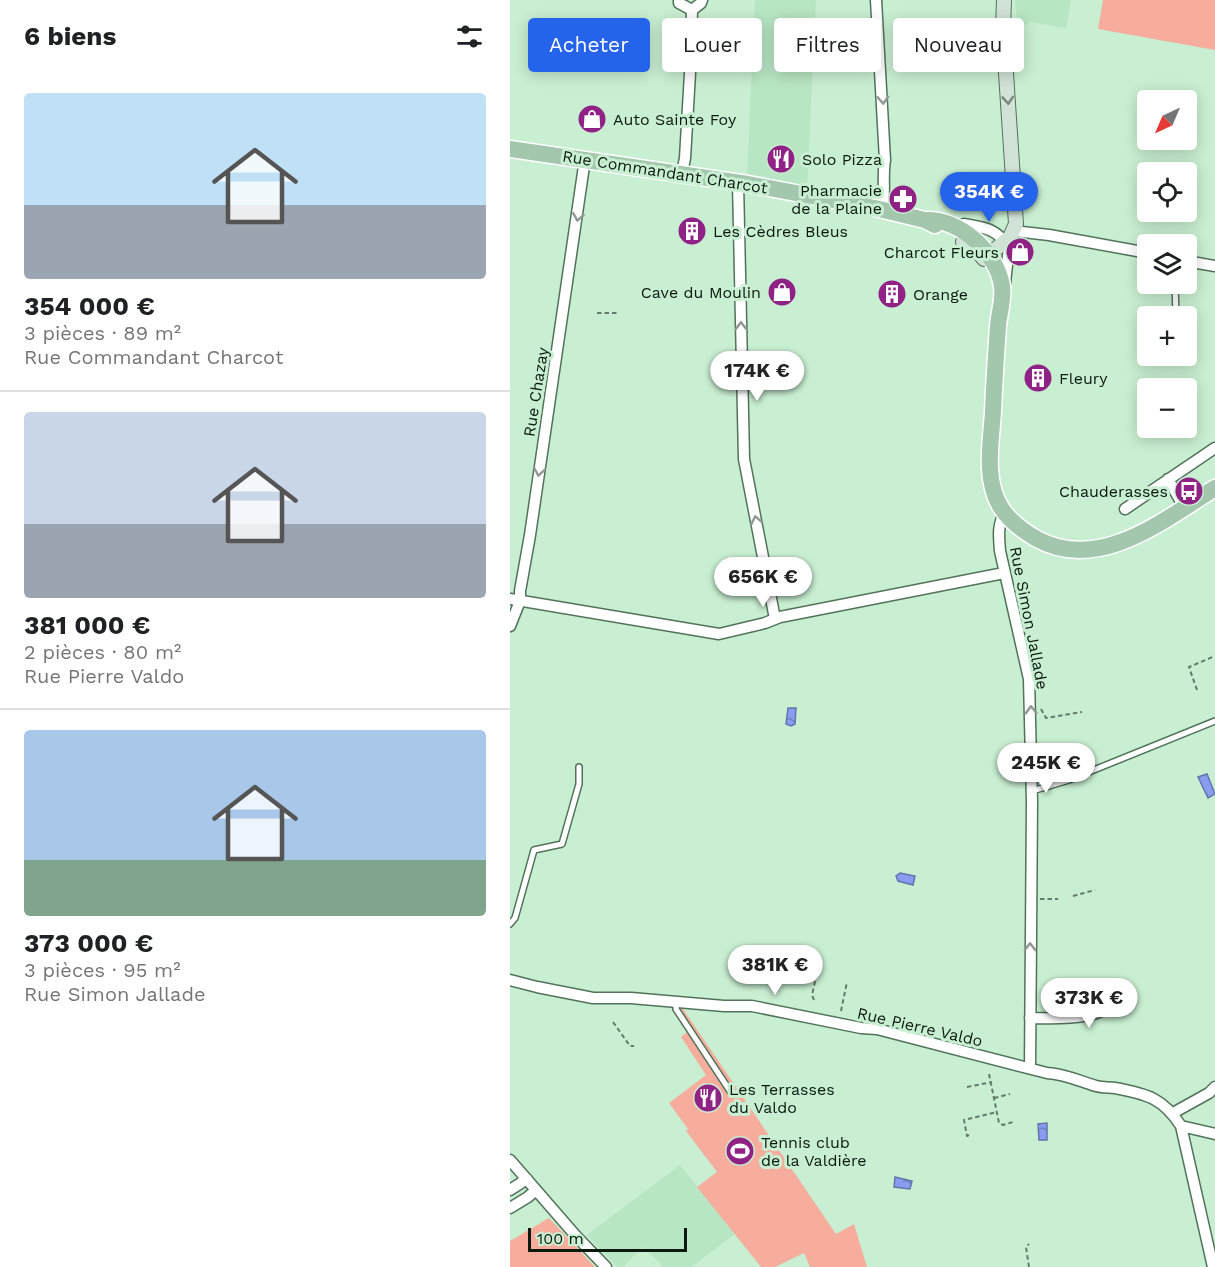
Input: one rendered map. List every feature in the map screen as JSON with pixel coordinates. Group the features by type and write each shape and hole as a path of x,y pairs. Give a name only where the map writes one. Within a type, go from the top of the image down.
{"main road":[{"name":"Rue Commandant Charcot","path":"510,149 738,182 925,220 935,219 961,235 981,253 1000,276 1002,288 990,467 993,488 998,503 1005,513 1019,527 1043,542 1060,548 1083,550 1106,547 1125,541 1215,488"},
{"name":"Rue Commandant Charcot","path":"981,253 996,289 999,319"}],"street":[{"path":"679,0 679,3 692,10"},
{"path":"692,10 702,3 702,0"},
{"path":"876,0 885,160 882,210"},
{"path":"981,253 1006,236 1017,219 1003,28 1004,0"},
{"path":"692,10 692,18"},
{"path":"682,173 690,73"},
{"name":"Rue Chazay","path":"510,626 515,600 520,591 530,535 585,159"},
{"path":"738,182 744,459 776,619"},
{"name":"Rue Commandant Charcot","path":"961,235 964,224 991,229 1006,236 1009,247 1002,288"},
{"path":"1006,236 1049,235 1137,251"},
{"path":"1197,263 1215,266"},
{"path":"1125,509 1215,448"},
{"path":"1168,479 1184,507"},
{"name":"Rue Simon Jallade","path":"1005,513 1002,516 998,533 1004,573 1029,679 1032,791 1030,1068"},
{"path":"515,600 718,634 776,619 1004,573"},
{"name":"Rue Pierre Valdo","path":"510,980 592,998 631,998 676,1003 752,1006 861,1028 877,1029 1073,1077 1102,1088 1112,1087 1148,1095 1161,1102 1182,1126"},
{"path":"1030,1018 1068,1018 1100,1012 1110,1005 1113,994"},
{"path":"1173,1113 1209,1093 1215,1087"},
{"path":"1213,1267 1182,1126 1215,1134"},
{"path":"510,1160 606,1267"},
{"path":"510,1190 527,1179"},
{"path":"510,1208 536,1190"}],"lane":[{"path":"1032,791 1069,780 1215,721"},
{"path":"510,924 515,918 534,850 562,843 579,784 579,767"},
{"path":"676,1003 676,1009 732,1094"}],"path":[{"path":"597,313 617,313"},
{"path":"1197,690 1188,667 1215,656"},
{"path":"1041,709 1046,718 1082,712"},
{"path":"1073,896 1095,890"},
{"path":"1040,899 1058,899"},
{"path":"814,1000 812,995 820,960"},
{"path":"841,1011 847,982"},
{"path":"613,1022 630,1046 634,1046"},
{"path":"989,1074 999,1123 1003,1125 1013,1122"},
{"path":"967,1088 992,1082"},
{"path":"994,1098 1010,1094"},
{"path":"969,1135 967,1136 964,1120 997,1112"},
{"path":"1029,1244 1026,1246 1029,1267"}],"shaded area":[{"path":"755,0 816,0 815,18 774,18 774,72 813,72 807,188 747,177 752,72 762,72 762,18 754,18"},
{"path":"1015,0 1071,0 1066,28 1029,22 1028,25 1024,24 1024,18 1017,18"},
{"path":"1103,0 1215,0 1215,50 1098,29"},
{"name":"Tennis club de la Valdière","path":"671,1009 683,1009 836,1234 854,1224 867,1267 810,1267 804,1253 775,1267 761,1267 697,1187 717,1172 686,1131 688,1129 669,1103 706,1075 681,1037 687,1032"},
{"path":"680,1165 735,1234 691,1267 661,1267 662,1265 643,1247 623,1267 617,1267 587,1235"},
{"path":"549,1218 595,1267 510,1267 510,1241"}],"water":[{"path":"788,708 796,708 795,724 791,726 786,724"},
{"path":"1207,774 1215,794 1208,798 1198,777"},
{"path":"900,873 915,876 913,885 898,881 896,876"},
{"path":"1047,1123 1047,1140 1039,1140 1038,1124"},
{"path":"895,1177 912,1181 910,1189 894,1187"}],"place":[{"name":"Auto Sainte Foy","path":"592,119"},
{"name":"Solo Pizza","path":"781,159"},
{"name":"Pharmacie de la Plaine","path":"903,199"},
{"name":"Les Cèdres Bleus","path":"692,231"},
{"name":"Charcot Fleurs","path":"1020,252"},
{"name":"Cave du Moulin","path":"782,292"},
{"name":"Orange","path":"892,294"},
{"name":"Fleury","path":"1038,378"},
{"name":"Chauderasses","path":"1189,491"},
{"name":"Les Terrasses du Valdo","path":"708,1098"},
{"name":"Tennis club de la Valdière","path":"740,1151"}]}
